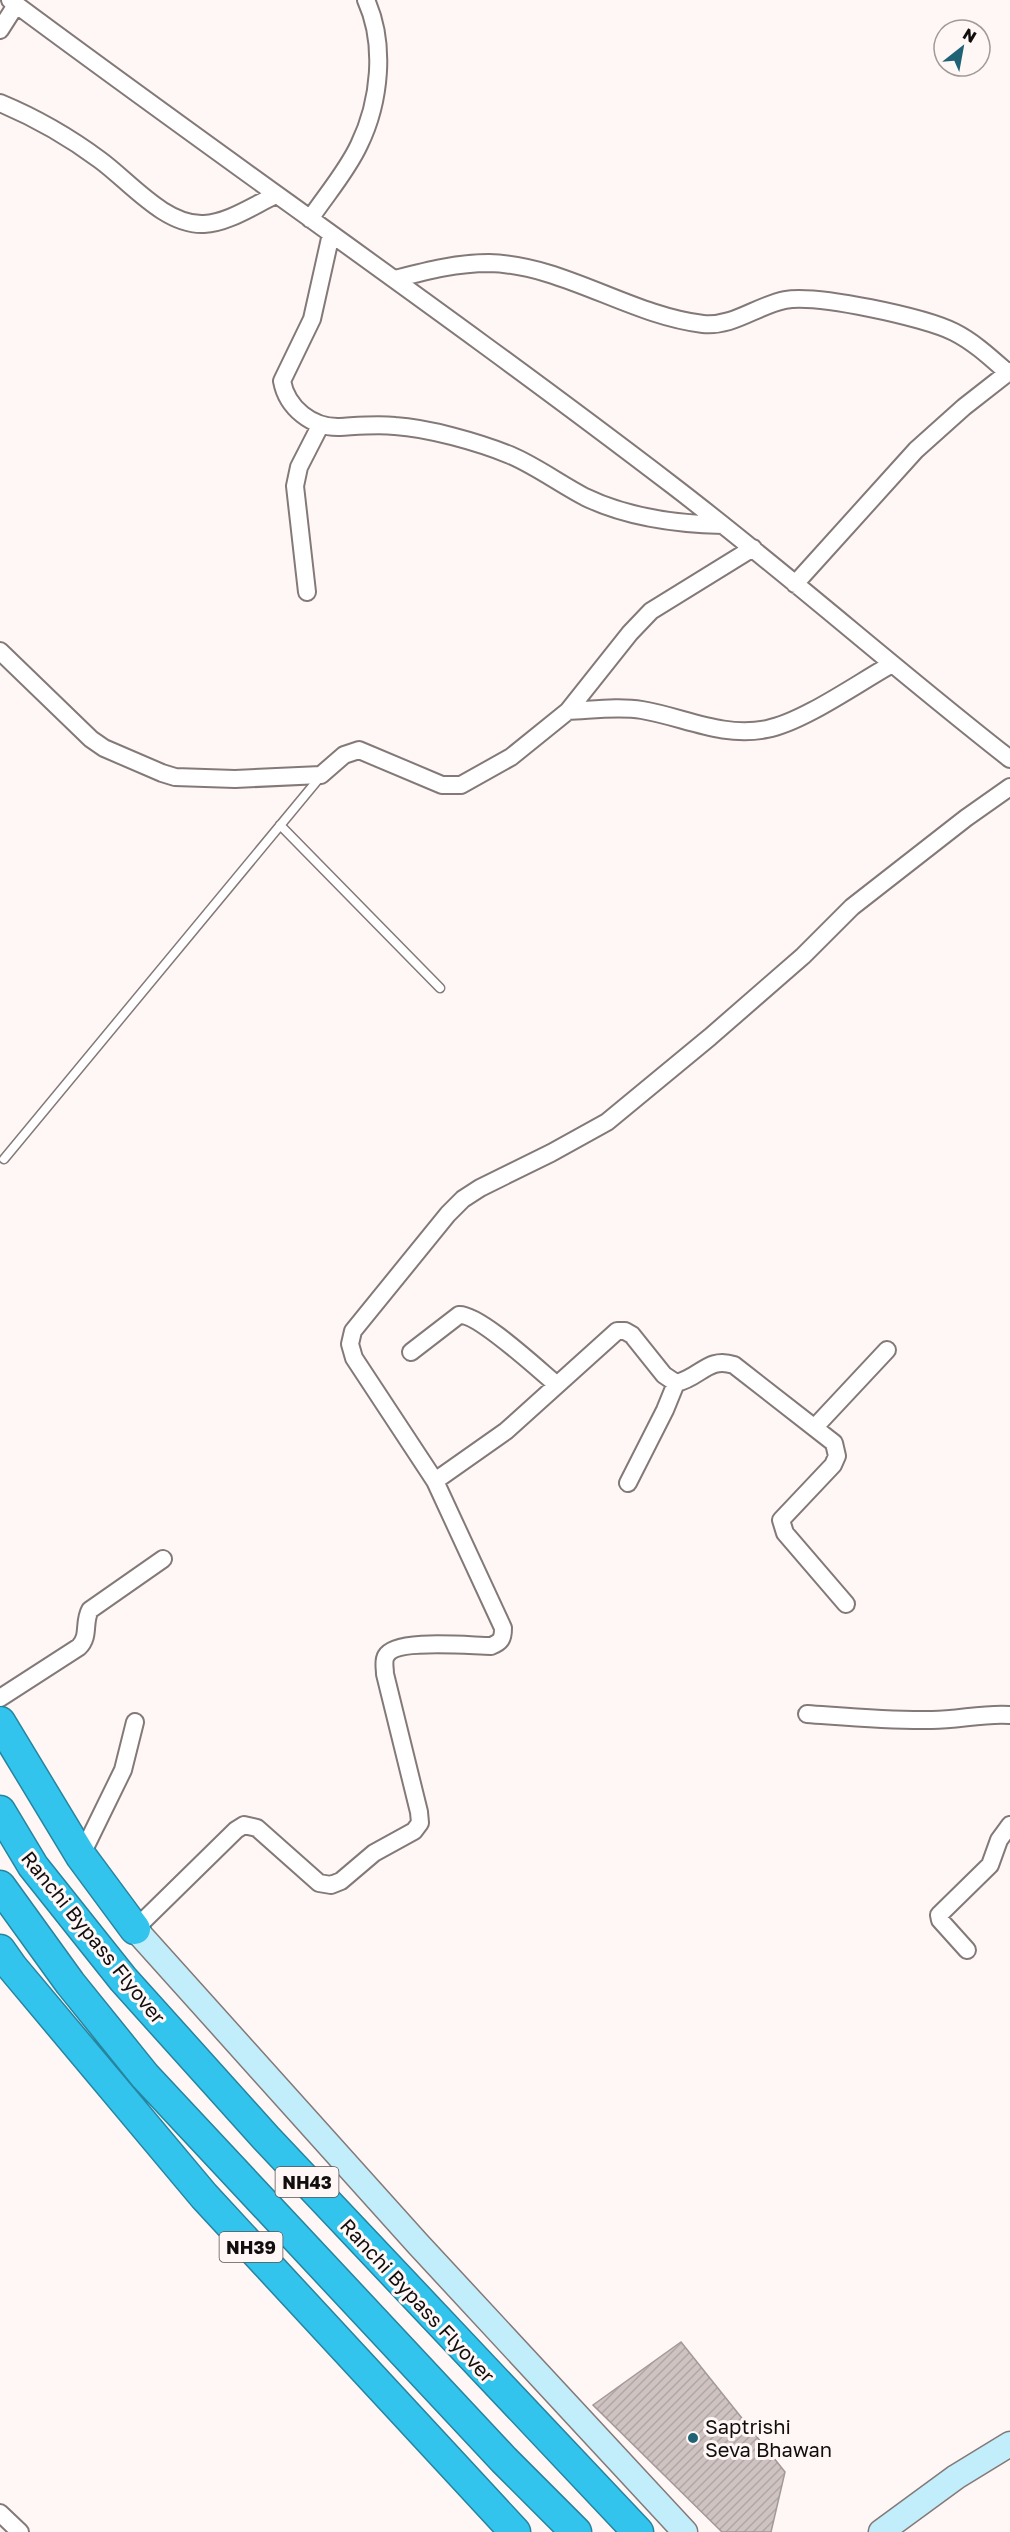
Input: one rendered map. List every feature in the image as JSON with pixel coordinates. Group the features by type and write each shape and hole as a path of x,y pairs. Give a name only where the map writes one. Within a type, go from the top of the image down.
{"highway":[{"path":"0,1722 81,1856 135,1929"},
{"name":"Ranchi Bypass Flyover","path":"0,1811 33,1866 123,1979 266,2138 638,2532"},
{"name":"Ranchi Bypass Flyover","path":"0,1886 70,1983 146,2076 504,2460 576,2532"},
{"name":"NH39","path":"0,1950 204,2196 515,2532"}],"street":[{"path":"310,219 359,146 368,121 378,79 378,43 373,15 363,1"},
{"path":"0,30 13,2 276,195 395,279 723,525 1010,759"},
{"path":"0,103 54,129 101,160 144,197 174,218 204,224 222,220 276,195"},
{"path":"331,234 312,319 282,381 283,390 303,416 320,426 393,425 418,429 509,454 588,498 611,508 674,522 723,525"},
{"path":"395,279 450,265 490,263 537,271 652,312 702,324 719,324 738,319 765,305 787,300 824,301 927,320 975,345 1009,372 964,407 916,450 795,584"},
{"path":"307,592 296,486 299,467 320,426"},
{"path":"0,651 91,739 104,748 162,773 191,778 235,779 321,775 344,755 359,750 442,785 461,785 511,757 568,711 630,633 651,611 753,548"},
{"path":"568,711 608,708 638,709 722,730 745,732 768,729 795,720 892,664"},
{"path":"686,2532 418,2244 135,1929 236,1830 244,1825 257,1828 319,1883 331,1885 341,1881 374,1853 414,1831 420,1823 419,1812 386,1674 386,1655 393,1648 414,1644 491,1647 499,1643 503,1637 503,1628 435,1481 354,1358 350,1344 353,1331 448,1214 463,1199 606,1122 788,969 852,907 966,818 1010,788"},
{"path":"411,1352 459,1315 465,1315 481,1323 556,1384"},
{"path":"435,1481 506,1431 617,1330 632,1335 664,1375 676,1383"},
{"path":"814,1427 887,1350"},
{"path":"676,1383 686,1380 716,1362 734,1365 834,1443 837,1456 833,1465 784,1514 781,1525 785,1533 846,1604"},
{"path":"628,1483 676,1383"},
{"path":"0,1698 85,1642 87,1616 90,1610 163,1559"},
{"path":"807,1714 917,1720 955,1719 992,1713 1010,1715"},
{"path":"81,1856 123,1770 135,1722"},
{"path":"966,1950 940,1920 939,1915 990,1865 999,1840 1010,1825"},
{"path":"882,2532 956,2476 1010,2444"},
{"path":"0,2513 20,2532"}],"lane":[{"path":"4,1159 321,775"},
{"path":"280,825 440,988"}],"building":[{"name":"Saptrishi Seva Bhawan","path":"681,2342 785,2472 771,2532 722,2532 593,2405"}],"place":[{"name":"Saptrishi Seva Bhawan","path":"693,2438"}]}
